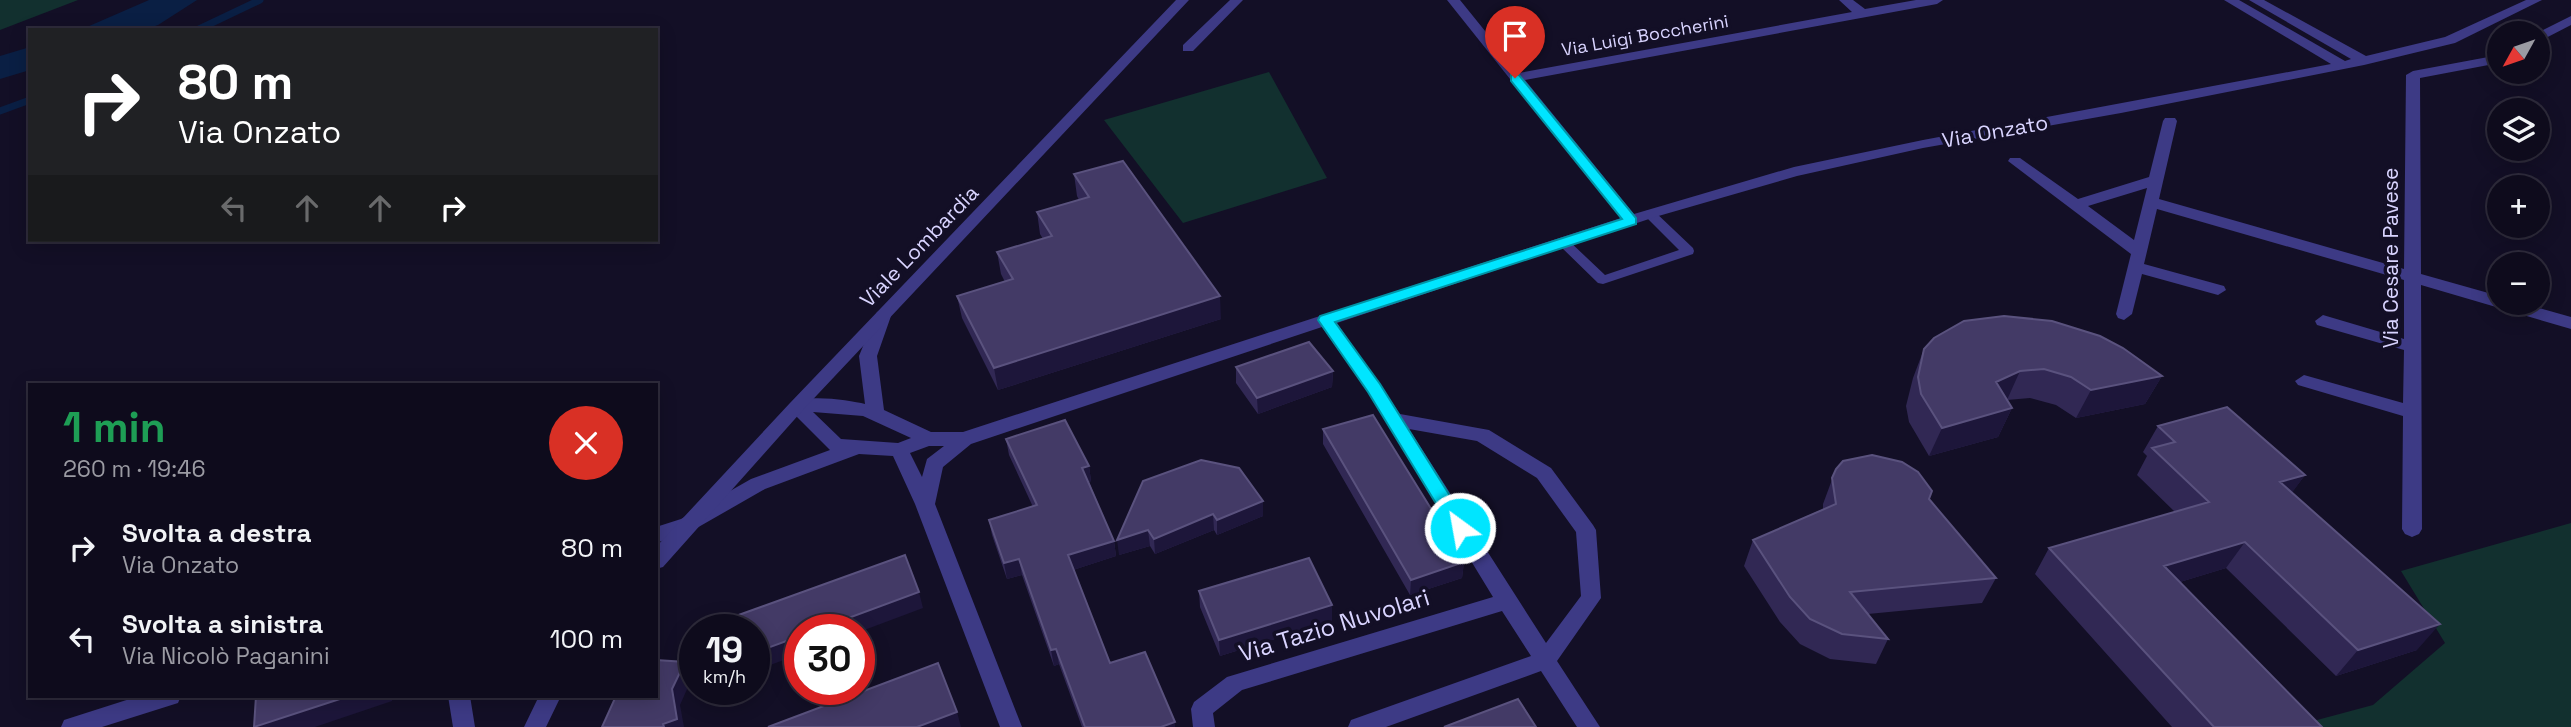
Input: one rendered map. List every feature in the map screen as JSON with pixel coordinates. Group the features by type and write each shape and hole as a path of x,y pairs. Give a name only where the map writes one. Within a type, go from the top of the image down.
{"street":[{"name":"Viale Lombardia","path":"658,559 796,407 1183,0"},
{"path":"1188,48 1237,0"},
{"path":"1453,0 1631,221"},
{"path":"1844,0 1864,15"},
{"name":"Via Luigi Boccherini","path":"1515,78 1937,0"},
{"path":"2230,0 2343,65"},
{"path":"2255,0 2364,61"},
{"name":"Via Onzato","path":"964,439 1650,214 1794,172 1905,148 2364,61 2450,40 2536,0"},
{"path":"2550,31 2571,20"},
{"path":"2433,44 2475,65"},
{"name":"Via Cesare Pavese","path":"2412,529 2413,75 2487,62"},
{"path":"2124,314 2170,121"},
{"path":"2015,161 2076,205 2137,259 2218,290"},
{"path":"2076,205 2156,180"},
{"path":"2151,202 2487,298"},
{"path":"2544,315 2571,323"},
{"path":"875,411 868,356 883,316"},
{"path":"1326,320 1394,419 1506,600 1589,727"},
{"path":"2323,321 2413,347"},
{"path":"2304,381 2414,413"},
{"path":"796,407 831,404 875,411 928,439"},
{"path":"796,407 836,444 899,450 928,439 964,439"},
{"path":"1359,727 1546,660 1591,598 1586,530 1544,473 1482,435 1394,419"},
{"path":"925,504 934,464 964,439"},
{"path":"658,535 688,524 758,484 857,447"},
{"path":"899,450 925,504 1011,727"},
{"name":"Via Tazio Nuvolari","path":"1204,727 1202,709 1235,683 1506,600"},
{"path":"72,727 164,698"},
{"path":"459,698 464,727"},
{"path":"535,727 549,698"}],"lane":[{"path":"1563,243 1603,280 1688,251 1650,214"}],"green space":[{"path":"0,0 78,0 0,30"},
{"path":"1269,72 1327,178 1183,223 1104,120"},
{"path":"2571,523 2571,727 2291,727 2373,705 2445,643 2401,571"}],"water":[{"path":"149,0 197,0 150,28 85,28"},
{"path":"28,48 28,71 0,79 0,56"}],"building":[{"path":"1123,161 1220,296 994,368 957,296 1013,279 997,252 1052,236 1037,212 1089,197 1074,174"},
{"path":"2004,316 2052,321 2100,336 2123,348 2162,376 2091,390 2071,377 2044,369 2020,371 1996,382 2012,408 1942,428 1921,394 1918,377 1924,349 1934,338 1964,321"},
{"path":"1309,342 1333,371 1257,398 1236,367"},
{"path":"2227,407 2305,475 2280,482 2440,624 2358,650 2245,542 2164,566 2322,727 2214,727 2049,548 2209,502 2152,448 2175,442 2158,426"},
{"path":"1373,415 1464,562 1411,580 1323,429"},
{"path":"1065,420 1089,466 1082,468 1114,541 1068,555 1110,663 1145,652 1175,722 1161,727 1085,727 1056,649 1051,650 1019,559 1004,563 989,520 1037,505 1006,439"},
{"path":"1872,455 1902,462 1918,472 1932,491 1929,499 1996,578 1850,592 1888,639 1842,634 1810,619 1790,597 1753,540 1836,504 1832,478 1836,469 1843,461"},
{"path":"1201,460 1239,468 1263,501 1217,520 1213,514 1154,539 1148,530 1117,540 1143,481"},
{"path":"905,555 919,592 859,614 784,614 784,642 770,647 770,614 741,614"},
{"path":"1309,558 1332,605 1219,640 1199,591"},
{"path":"658,660 679,662 679,674 672,689 677,719 663,724 664,727 602,727 615,698 658,698"},
{"path":"938,663 957,712 917,727 768,727 826,705 875,705 875,687"},
{"path":"256,698 343,698 254,727"},
{"path":"1518,699 1536,727 1444,727"}],"waterway":[{"path":"201,28 260,0"},
{"path":"0,111 28,101"}],"route":[{"path":"1460,528 1374,388 1326,320 1631,221 1515,78"}]}
